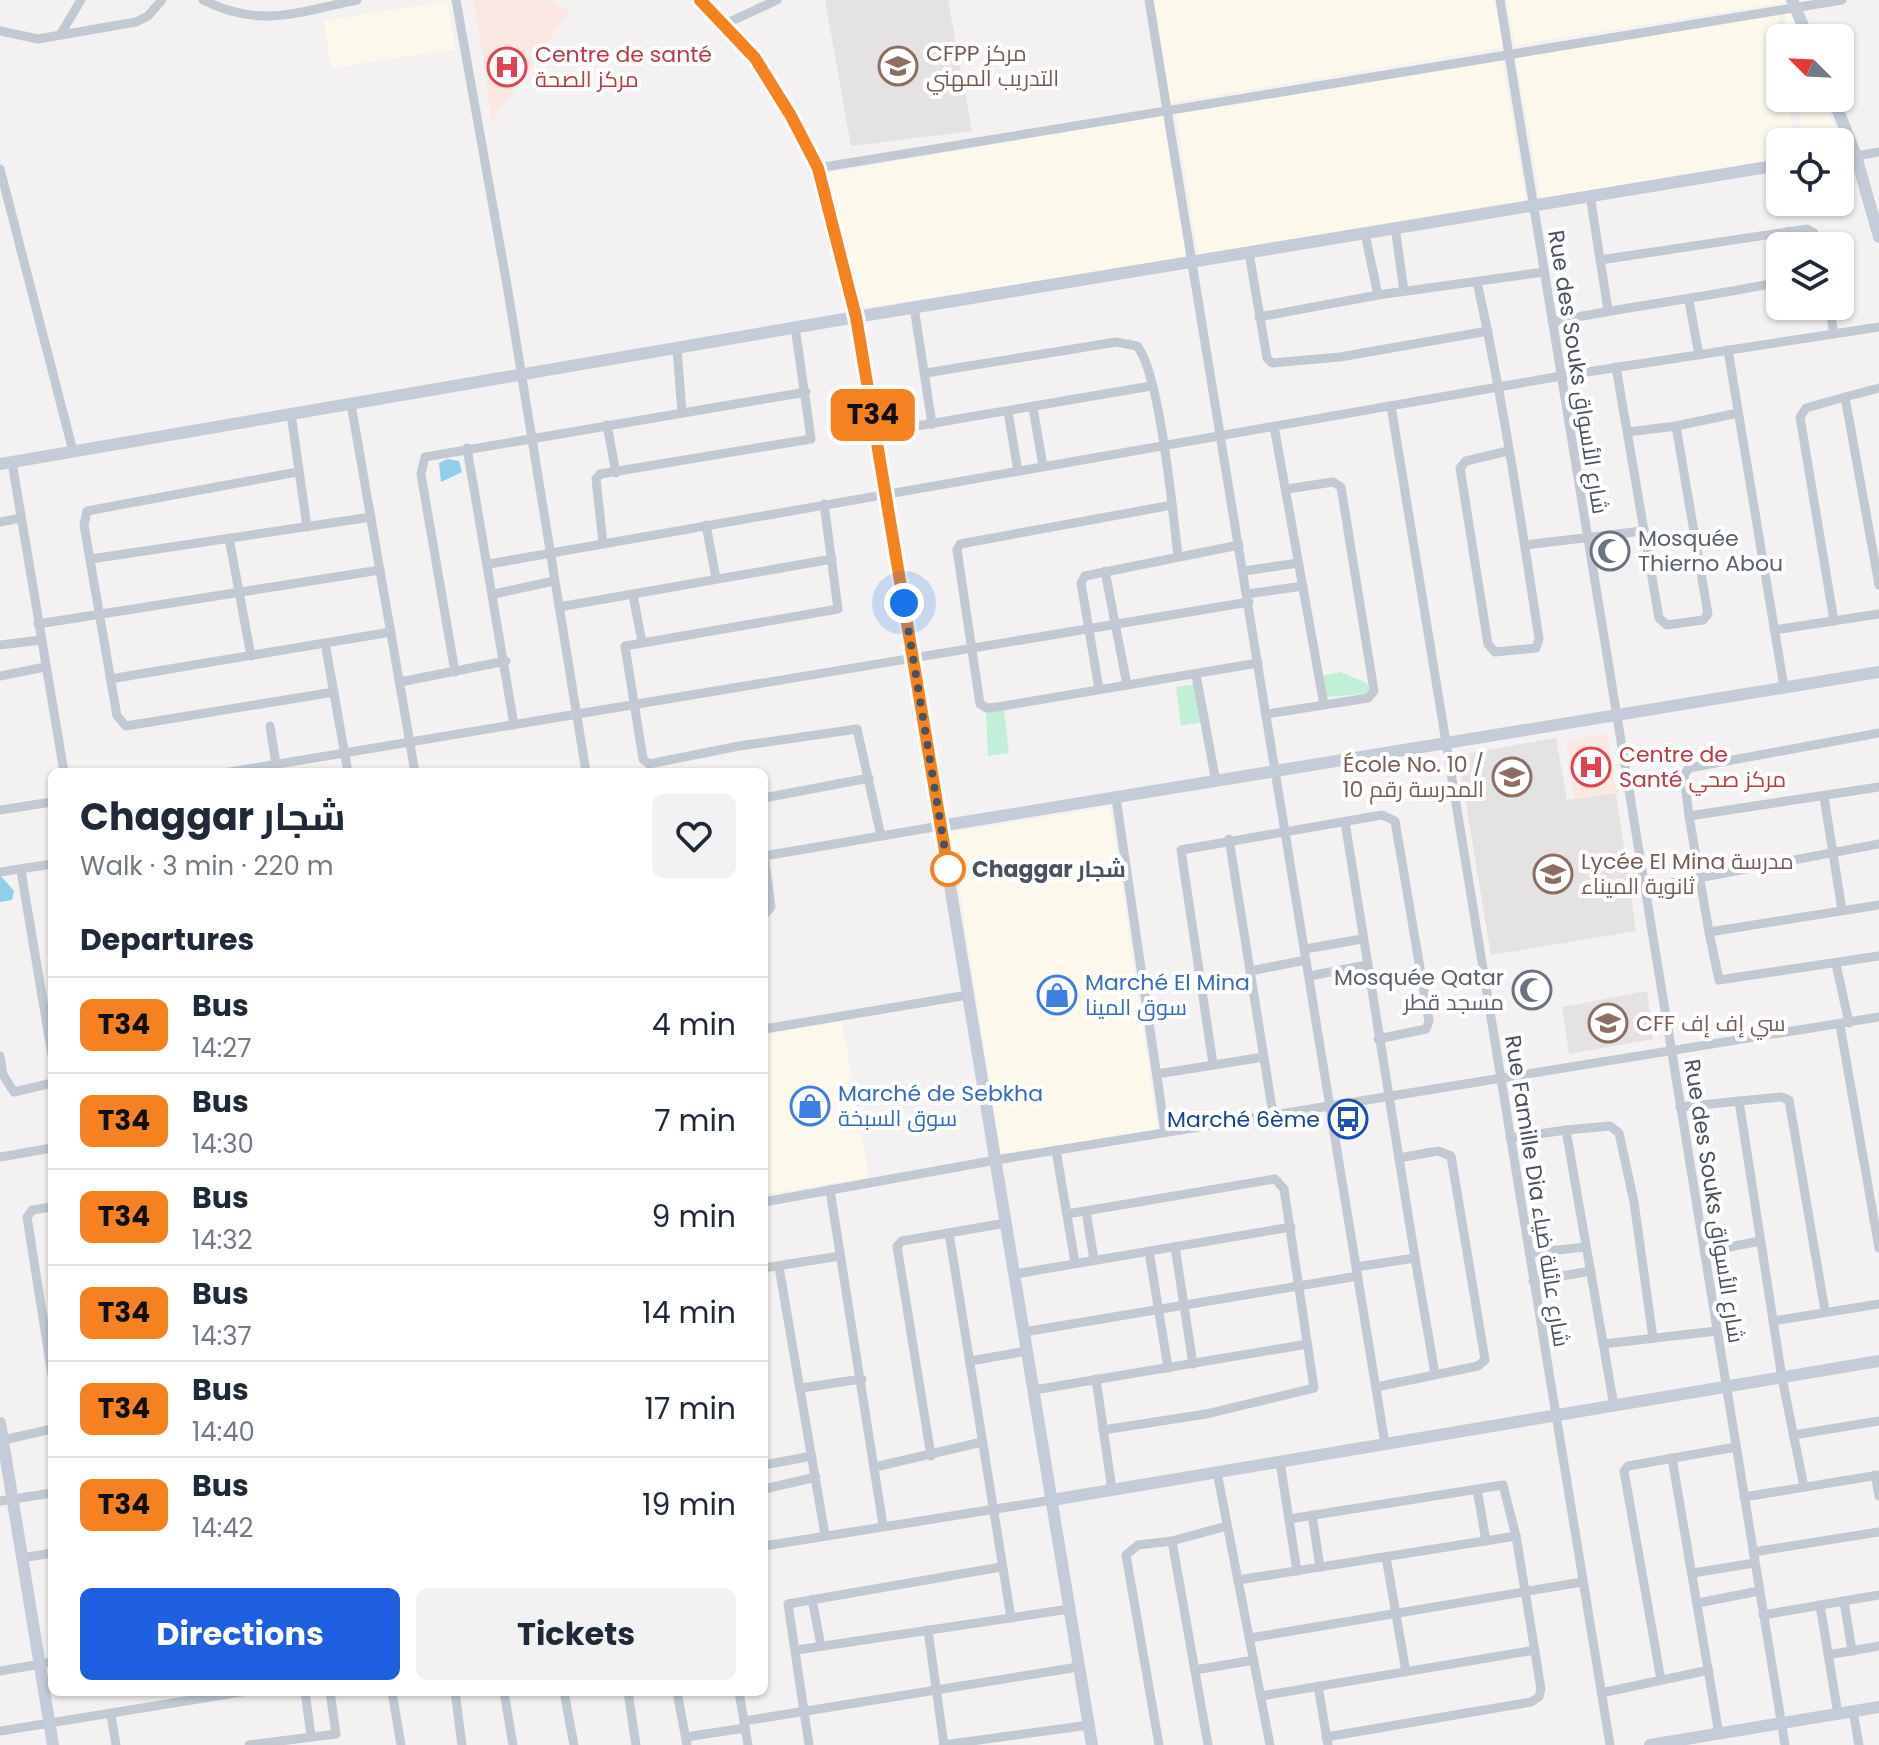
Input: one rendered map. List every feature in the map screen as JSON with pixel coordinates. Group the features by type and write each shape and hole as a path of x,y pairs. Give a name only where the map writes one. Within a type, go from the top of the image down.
{"street":[{"path":"0,31 38,39 141,20 162,0"},
{"path":"203,0 235,14 254,18 357,0"},
{"path":"456,0 583,768"},
{"path":"700,0 725,24 776,89 818,168 856,317 1092,1745"},
{"path":"725,24 776,0"},
{"path":"1149,0 1385,1444"},
{"name":"Rue des Souks شارع الأسواق","path":"1500,0 1785,1745"},
{"path":"818,168 1794,4 1842,0"},
{"path":"60,35 77,1"},
{"path":"1794,4 1802,24"},
{"path":"1839,112 1856,156 1879,237"},
{"path":"1856,156 1879,152"},
{"path":"63,768 21,518 6,463 914,307 1766,167"},
{"path":"0,169 73,451"},
{"path":"1590,195 1608,310"},
{"path":"1395,227 1404,291"},
{"path":"1600,260 1789,231 1813,232"},
{"path":"1365,234 1378,295"},
{"path":"1249,253 1267,358 1275,363 1340,357 1488,331"},
{"path":"1259,317 1378,295 1544,272"},
{"path":"1477,282 1488,331 1525,545 1538,645 1495,652 1488,644 1460,468 1466,461 1508,451"},
{"path":"1552,322 1608,310 1689,301 1766,285"},
{"path":"1689,301 1699,355"},
{"path":"914,307 932,424"},
{"path":"1832,320 1834,334"},
{"path":"603,543 596,479 600,474 807,441 813,433 795,327"},
{"path":"489,564 1561,376 1879,327"},
{"path":"926,373 1123,342 1141,351 1164,445 1178,556"},
{"path":"677,348 682,413"},
{"path":"1728,350 1784,687"},
{"path":"1616,367 1642,531 1661,621 1667,625 1707,618 1676,426"},
{"path":"876,433 1151,386"},
{"path":"1834,621 1800,417 1806,408 1879,388"},
{"path":"455,672 421,466 429,455 806,392"},
{"path":"1845,397 1874,519 1879,585"},
{"path":"351,404 414,768"},
{"name":"Rue Famille Dia شارع عائلة ضياء","path":"1391,406 1610,1745"},
{"path":"1033,408 1043,466"},
{"path":"1008,412 1018,471"},
{"path":"1628,432 1738,413"},
{"path":"291,414 307,527"},
{"path":"607,425 616,473"},
{"path":"1274,426 1324,705"},
{"path":"467,448 506,661 514,725"},
{"path":"297,472 87,511 84,525 98,614 119,720 126,726 334,692"},
{"path":"1267,714 1368,698 1374,691 1341,487 1335,482 1287,489"},
{"path":"824,504 839,605 836,610 642,642 624,648 643,759 662,767 739,746 859,730 881,836"},
{"path":"1172,505 960,544 957,550 969,649 983,707 1258,663"},
{"path":"91,559 371,517"},
{"path":"0,522 21,518"},
{"path":"706,525 716,578"},
{"path":"1525,545 1642,531"},
{"path":"229,538 251,656"},
{"path":"1099,689 1087,629 1082,579 1105,571 1239,545"},
{"path":"559,607 832,559"},
{"path":"1244,571 1298,563"},
{"path":"38,624 380,570"},
{"path":"1105,571 1127,685"},
{"path":"494,594 554,581"},
{"path":"253,768 1117,624 1303,586"},
{"path":"633,595 642,642"},
{"path":"1774,630 1879,614"},
{"path":"110,679 391,632"},
{"path":"0,645 41,640"},
{"path":"325,643 347,768"},
{"path":"400,682 506,661"},
{"path":"0,676 45,667"},
{"path":"768,854 1879,672"},
{"path":"1196,675 1216,782"},
{"path":"270,726 276,764"},
{"path":"1879,733 1689,768 1684,775 1698,878 1719,980 1879,956"},
{"path":"768,797 869,778"},
{"path":"1689,816 1879,787"},
{"path":"1824,797 1842,910"},
{"path":"1116,798 1165,1132"},
{"path":"0,810 48,803"},
{"path":"1213,1064 1180,852 1184,847 1387,815 1395,821 1429,1021 1426,1029 1378,1039"},
{"path":"1345,822 1387,1096 1435,1374"},
{"path":"1229,839 1273,1114"},
{"path":"1645,888 1879,844"},
{"path":"0,872 48,865"},
{"path":"21,871 48,1010"},
{"path":"768,885 771,907 768,910"},
{"path":"1709,932 1879,905"},
{"path":"1305,949 1362,939"},
{"path":"1250,971 1306,960"},
{"path":"1836,964 1879,1248"},
{"path":"1309,976 1367,965"},
{"path":"768,1028 968,995"},
{"path":"768,1201 1273,1114 1879,1017"},
{"path":"0,1056 3,1075 14,1092 48,1084"},
{"path":"1157,1074 1264,1057"},
{"path":"1680,1107 1781,1097 1791,1104 1825,1311"},
{"path":"1739,1101 1782,1378 1804,1487"},
{"path":"1510,1138 1610,1126 1619,1133 1634,1202 1653,1338"},
{"path":"1566,1130 1614,1406"},
{"path":"0,1157 48,1149"},
{"path":"1056,1150 1075,1263"},
{"path":"1376,1387 1482,1364 1485,1355 1451,1156 1449,1152 1438,1151 1399,1158"},
{"path":"1067,1214 1275,1179 1284,1189 1291,1227 1316,1385 1310,1391 1206,1414 1103,1430"},
{"path":"830,1190 883,1525"},
{"path":"48,1208 32,1210 27,1217 48,1350"},
{"path":"1086,1211 1094,1260"},
{"path":"931,1456 897,1246 902,1241 1006,1223"},
{"path":"1015,1274 1291,1227"},
{"path":"949,1233 1011,1618"},
{"path":"1704,1252 1760,1241"},
{"path":"1175,1247 1193,1364"},
{"path":"1529,1253 1586,1247"},
{"path":"1149,1251 1168,1368"},
{"path":"768,1268 840,1256"},
{"path":"1024,1332 1300,1286 1415,1258"},
{"path":"779,1267 825,1535"},
{"path":"1533,1281 1591,1271"},
{"path":"1773,1321 1879,1304"},
{"path":"1603,1344 1717,1331"},
{"path":"1034,1390 1308,1344"},
{"path":"970,1361 1027,1351"},
{"path":"768,1545 1879,1361"},
{"path":"801,1388 862,1379"},
{"path":"1096,1379 1112,1490"},
{"path":"1793,1435 1879,1421"},
{"path":"0,1423 6,1500 46,1663 53,1745"},
{"path":"3,1440 48,1430"},
{"path":"875,1467 982,1442"},
{"path":"1661,1680 1624,1474 1628,1466 1736,1447"},
{"path":"768,1464 812,1456"},
{"path":"1672,1458 1719,1734"},
{"path":"1280,1462 1297,1571"},
{"path":"1217,1472 1270,1745"},
{"path":"1744,1497 1877,1475 1879,1496"},
{"path":"768,1488 816,1477"},
{"path":"1289,1519 1506,1487 1541,1689 1536,1700 1327,1741 1318,1686"},
{"path":"1477,1489 1486,1541"},
{"path":"6,1500 48,1494"},
{"path":"1312,1515 1320,1567"},
{"path":"1159,1745 1125,1560 1132,1547 1172,1541 1227,1526"},
{"path":"1693,1573 1879,1532"},
{"path":"1238,1580 1516,1536"},
{"path":"1172,1541 1208,1745"},
{"path":"22,1558 48,1554"},
{"path":"1386,1557 1406,1672"},
{"path":"809,1745 788,1606 812,1599 1001,1567"},
{"path":"1250,1638 1582,1582"},
{"path":"1698,1603 1759,1591"},
{"path":"1763,1615 1879,1595"},
{"path":"812,1599 821,1646"},
{"path":"1844,1601 1852,1651"},
{"path":"1820,1605 1838,1714"},
{"path":"797,1650 1069,1609"},
{"path":"928,1630 943,1745 1089,1725"},
{"path":"1828,1655 1879,1646"},
{"path":"1261,1696 1535,1650"},
{"path":"1195,1670 1254,1660"},
{"path":"0,1671 46,1663"},
{"path":"678,1696 686,1741 804,1711 1078,1667"},
{"path":"1601,1693 1709,1670"},
{"path":"0,1731 111,1715 183,1696"},
{"path":"306,1696 311,1735"},
{"path":"249,1745 336,1734 331,1696"},
{"path":"393,1696 401,1745"},
{"path":"456,1696 462,1745"},
{"path":"505,1696 513,1745"},
{"path":"565,1696 574,1745"},
{"path":"629,1696 636,1745"},
{"path":"736,1745 748,1744 740,1696"},
{"path":"1650,1745 1688,1742 1879,1707"},
{"path":"1853,1711 1859,1745"},
{"path":"111,1715 116,1745"},
{"path":"1029,1733 1031,1745"}],"shaded area":[{"name":"Centre de santé مركز الصحة","path":"474,0 551,0 569,12 492,122"},
{"name":"CFPP مركز التدريب المهني","path":"825,0 948,0 972,131 851,146"},
{"path":"1153,0 1497,0 1505,47 1170,103"},
{"path":"1507,0 1787,0 1788,2 1515,45"},
{"path":"447,1 456,49 331,68 324,21"},
{"path":"1792,11 1797,24 1786,24 1784,13"},
{"path":"1778,14 1778,24 1766,24 1766,112 1791,112 1792,128 1766,128 1766,164 1541,199 1516,58"},
{"path":"1502,61 1526,200 1198,254 1176,114"},
{"path":"1799,112 1829,112 1836,128 1801,128"},
{"path":"1165,115 1189,257 864,308 828,173"},
{"name":"Centre de Santé مركز صحي","path":"1607,734 1616,793 1574,799 1566,740"},
{"name":"Lycée El Mina مدرسة ثانوية الميناء","path":"1556,738 1567,800 1616,793 1636,931 1491,955 1458,755"},
{"name":"Marché El Mina سوق المينا","path":"1110,807 1158,1130 1000,1154 951,832"},
{"name":"CFF سي إف إف","path":"1647,991 1653,1039 1569,1054 1562,1007"},
{"name":"Marché de Sebkha سوق السبخة","path":"842,1021 869,1177 768,1194 768,1034"}],"green space":[{"path":"1340,672 1367,683 1369,690 1365,694 1326,697 1323,676"},
{"path":"1195,684 1202,722 1181,726 1176,687"},
{"path":"1004,710 1009,753 988,756 986,711"}],"water":[{"path":"447,459 459,461 462,472 441,482 439,463"},
{"path":"0,875 14,891 12,900 0,902"}],"bus line":[{"name":"T34","path":"700,0 755,58 776,89 818,168 856,317 948,869"}],"place":[{"name":"CFPP مركز التدريب المهني","path":"898,66"},
{"name":"Centre de santé مركز الصحة","path":"507,67"},
{"name":"Mosquée Thierno Abou","path":"1610,551"},
{"name":"Centre de Santé مركز صحي","path":"1591,767"},
{"name":"École No. 10 / المدرسة رقم 10","path":"1512,777"},
{"name":"Chaggar شجار","path":"948,869"},
{"name":"Lycée El Mina مدرسة ثانوية الميناء","path":"1553,874"},
{"name":"Mosquée Qatar مسجد قطر","path":"1532,990"},
{"name":"Marché El Mina سوق المينا","path":"1057,995"},
{"name":"CFF سي إف إف","path":"1608,1023"},
{"name":"Marché de Sebkha سوق السبخة","path":"810,1106"},
{"name":"Marché 6ème","path":"1348,1119"}],"route":[{"path":"904,603 948,869"}]}
